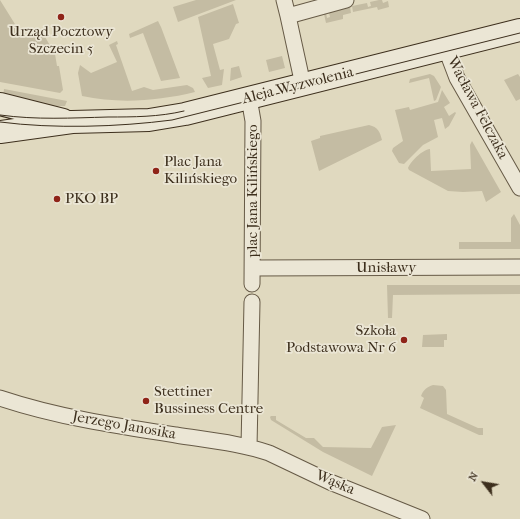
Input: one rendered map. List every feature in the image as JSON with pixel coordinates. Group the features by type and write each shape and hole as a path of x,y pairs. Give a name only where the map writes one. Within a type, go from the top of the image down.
{"street":[{"path":"284,0 304,85"},
{"path":"288,16 346,0"},
{"name":"Aleja Wyzwolenia","path":"0,132 60,122 125,121 165,118 304,85 520,30"},
{"name":"Wacława Felczaka","path":"446,49 457,78 520,188"},
{"name":"plac Jana Kilińskiego","path":"249,98 253,121 252,284"},
{"name":"Aleja Wyzwolenia","path":"0,104 60,122"},
{"name":"Unisławy","path":"253,268 520,267"},
{"path":"249,447 252,302"},
{"name":"Jerzego Janosika","path":"0,398 45,412 94,422 249,447"},
{"name":"Wąska","path":"249,447 269,453 330,482 418,518"}],"shaded area":[{"path":"0,0 23,37 41,30 55,54 57,66 59,66 63,90 60,93 0,82"},
{"path":"196,0 236,0 178,22 173,7"},
{"path":"382,0 383,3 388,1 389,7 378,10 377,7 353,12 352,6 367,3 368,7 371,6 370,2"},
{"path":"233,4 239,23 236,24 229,39 213,44 220,70 224,69 222,85 208,88 202,78 211,76 198,17"},
{"path":"350,7 351,13 343,15 343,19 326,23 324,14 326,13 327,18 330,17 329,13"},
{"path":"158,21 180,78 161,81 143,33 130,38 129,34"},
{"path":"117,41 118,44 116,45 132,91 144,87 153,90 187,85 193,88 195,92 167,98 124,101 82,96 78,73 80,65 91,73 117,62 109,45"},
{"path":"282,56 285,68 269,72 266,60"},
{"path":"239,66 242,77 230,81 231,68"},
{"path":"430,74 434,76 441,87 436,100 434,101 429,78 409,83 410,79"},
{"path":"518,74 520,77 520,99 516,101 504,80"},
{"path":"4,89 67,101 65,106 57,106 3,97"},
{"path":"442,90 450,103 444,107 449,116 455,112 456,113 449,126 445,129 442,118 434,120 438,137 423,145 404,164 399,163 392,151 393,148 403,141 395,110 409,107 410,110 438,102"},
{"path":"369,125 378,130 382,140 319,171 311,141 320,138 320,136"},
{"path":"472,141 501,192 486,202 482,191 448,191 409,170 408,168 417,156 430,149 431,171 471,169 470,145"},
{"path":"514,214 520,225 520,249 459,249 459,242 511,242 511,218"},
{"path":"387,285 520,285 520,294 393,295 392,318 388,318"},
{"path":"447,334 447,340 444,340 444,347 422,347 423,335"},
{"path":"433,385 443,386 446,390 447,414 478,428 483,428 483,435 479,435 420,408 424,398 421,396 423,392"},
{"path":"271,416 276,416 276,420 306,438 314,438 323,447 371,448 382,427 396,425 372,476 323,452 271,420"}],"tram line":[{"path":"0,122 42,126 108,126 172,120 520,33"},
{"path":"0,115 40,118 127,117 156,116 184,111"}],"place":[{"name":"Urząd Pocztowy Szczecin 5","path":"61,17"},
{"name":"Plac Jana Kilińskiego","path":"156,171"},
{"name":"PKO BP","path":"57,199"},
{"name":"Szkoła Podstawowa Nr 6","path":"404,340"},
{"name":"Stettiner Bussiness Centre","path":"146,401"}]}
